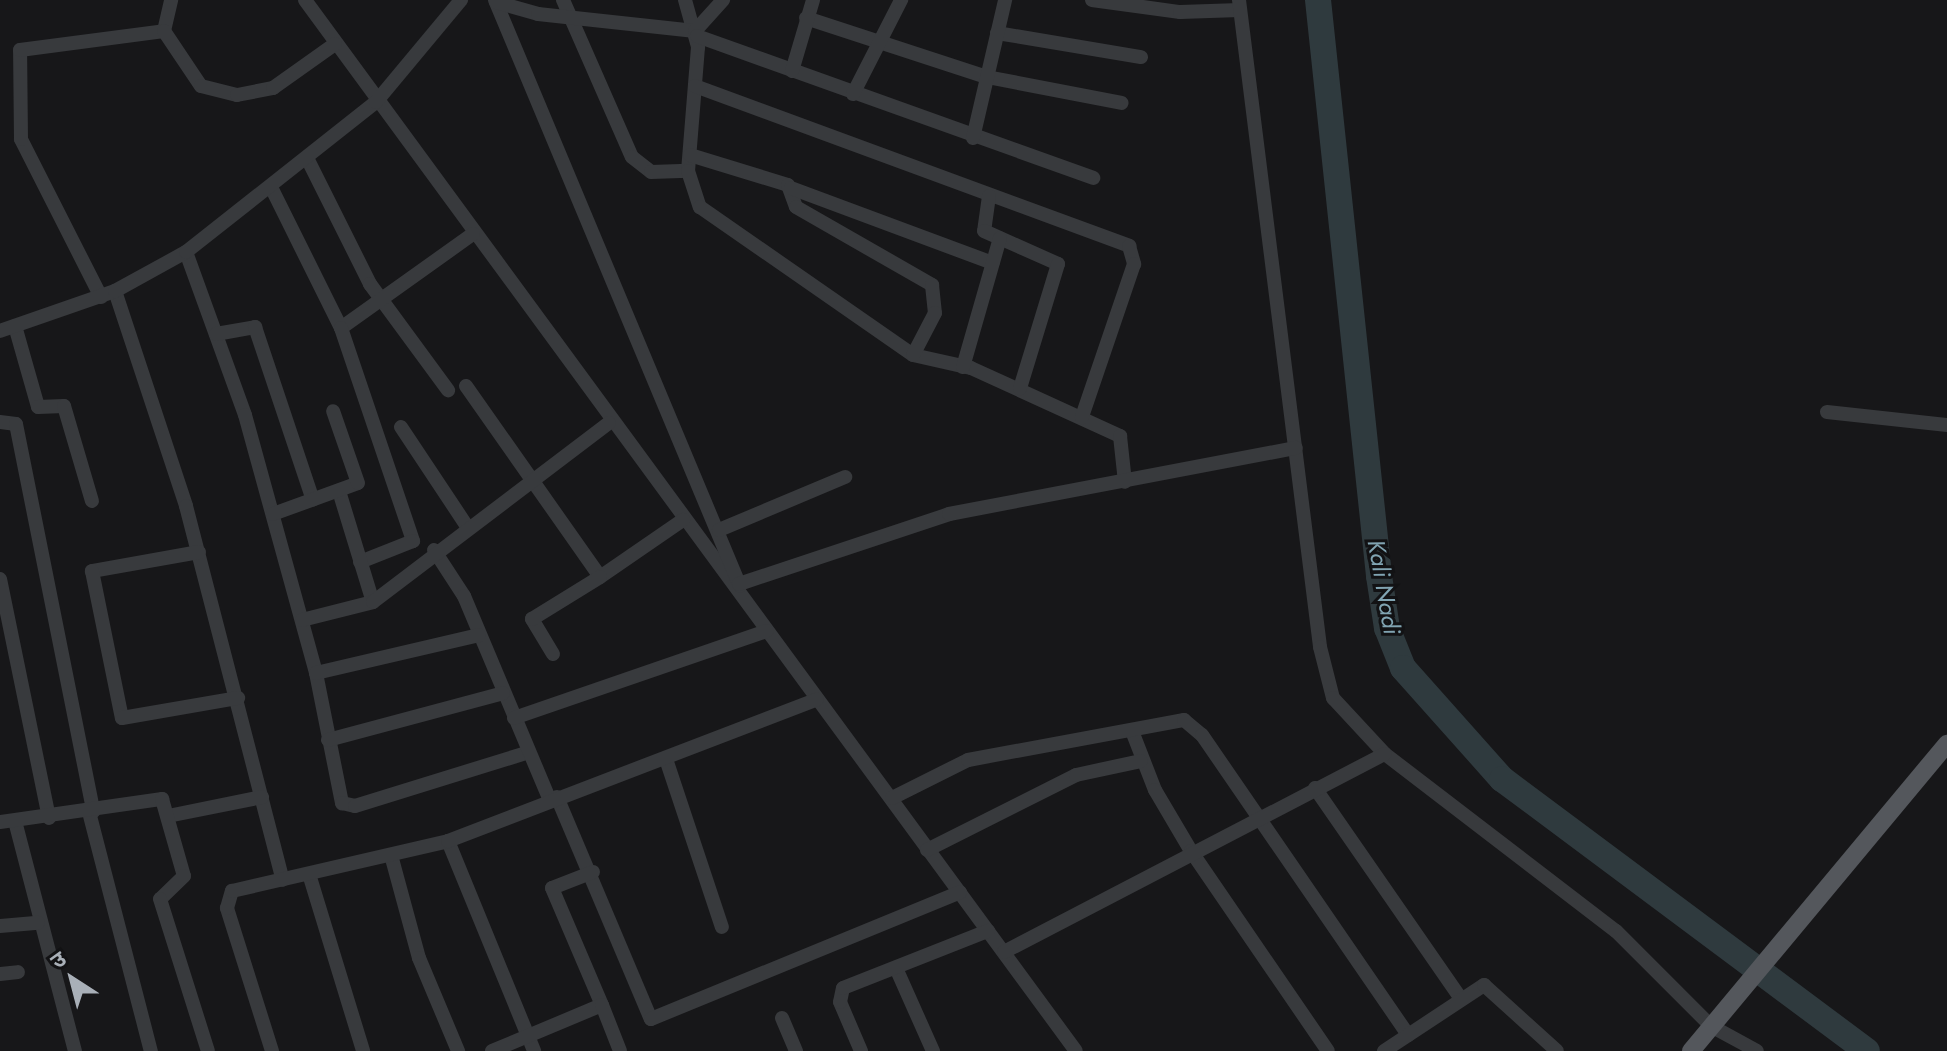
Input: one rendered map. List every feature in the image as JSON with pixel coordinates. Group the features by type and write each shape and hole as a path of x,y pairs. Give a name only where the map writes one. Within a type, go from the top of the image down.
{"main road":[{"path":"1691,1051 1947,744"}],"street":[{"path":"171,0 164,31 186,71 214,93 273,88 335,44"},
{"path":"305,0 609,423 748,604 1076,1051"},
{"path":"0,331 108,294 186,252 308,160 376,102 461,0"},
{"path":"563,0 575,17 632,157 651,172 689,163 791,188 993,263"},
{"path":"685,0 696,34 689,163 693,196 714,220 913,355 963,367 1020,388 1124,441 1125,482"},
{"path":"696,34 723,0"},
{"path":"792,71 813,0"},
{"path":"853,94 881,46 901,0"},
{"path":"973,138 1005,0"},
{"path":"1092,0 1180,12 1239,5 1326,683 1356,729 1385,754 1616,931 1711,1026 1757,1051"},
{"path":"495,1 575,17 696,34 973,138 1093,178"},
{"path":"495,1 748,604"},
{"path":"806,18 881,46 987,77 1122,103"},
{"path":"164,31 27,44 18,54 21,139 108,294 199,552 283,880"},
{"path":"997,33 1141,57"},
{"path":"695,86 1134,250 1082,417"},
{"path":"308,160 380,299 448,390"},
{"path":"271,187 341,328 413,541 360,562"},
{"path":"791,188 796,207 932,285 935,313 913,355"},
{"path":"989,196 981,225 1000,238 1058,264 1020,388"},
{"path":"341,328 473,234"},
{"path":"963,367 1000,238"},
{"path":"186,252 216,334 273,514 316,673 328,740 346,806 529,752"},
{"path":"15,326 38,407 65,408 92,501"},
{"path":"216,334 255,327 313,500"},
{"path":"466,386 600,577"},
{"path":"273,514 359,481 333,411"},
{"path":"1827,412 1947,425"},
{"path":"0,422 16,424 91,811 151,1051"},
{"path":"302,620 373,602 466,525 609,423"},
{"path":"401,427 466,525"},
{"path":"739,584 949,514 1296,448"},
{"path":"719,530 845,477"},
{"path":"339,491 373,602"},
{"path":"553,654 532,619 683,520"},
{"path":"434,550 479,635 529,752 593,872 651,1019 960,892"},
{"path":"199,552 92,571 122,718 238,698"},
{"path":"0,579 49,818"},
{"path":"514,718 766,631"},
{"path":"316,673 479,635"},
{"path":"328,740 503,693"},
{"path":"272,1051 226,900 232,891 448,841 817,699"},
{"path":"892,798 968,760 1174,721 1194,726 1408,1035"},
{"path":"1132,731 1141,761 1191,851 1328,1051"},
{"path":"1004,952 1256,816 1385,754"},
{"path":"666,759 722,927"},
{"path":"927,850 1076,775 1141,761"},
{"path":"1315,788 1461,999"},
{"path":"75,1051 8,822 49,818 160,797 184,876 160,899 208,1051"},
{"path":"168,816 262,797"},
{"path":"448,841 534,1051"},
{"path":"391,855 419,958 458,1051"},
{"path":"593,872 552,888 620,1051"},
{"path":"309,874 363,1051"},
{"path":"0,926 38,923"},
{"path":"861,1051 839,992 988,931"},
{"path":"896,968 933,1051"},
{"path":"0,974 18,972"},
{"path":"1384,1051 1461,999 1491,985 1557,1051"},
{"path":"492,1051 602,1005"},
{"path":"782,1018 796,1051"}],"waterway":[{"name":"Kali Nadi","path":"1318,0 1379,576 1387,628 1403,668 1502,779 1867,1051"}]}
